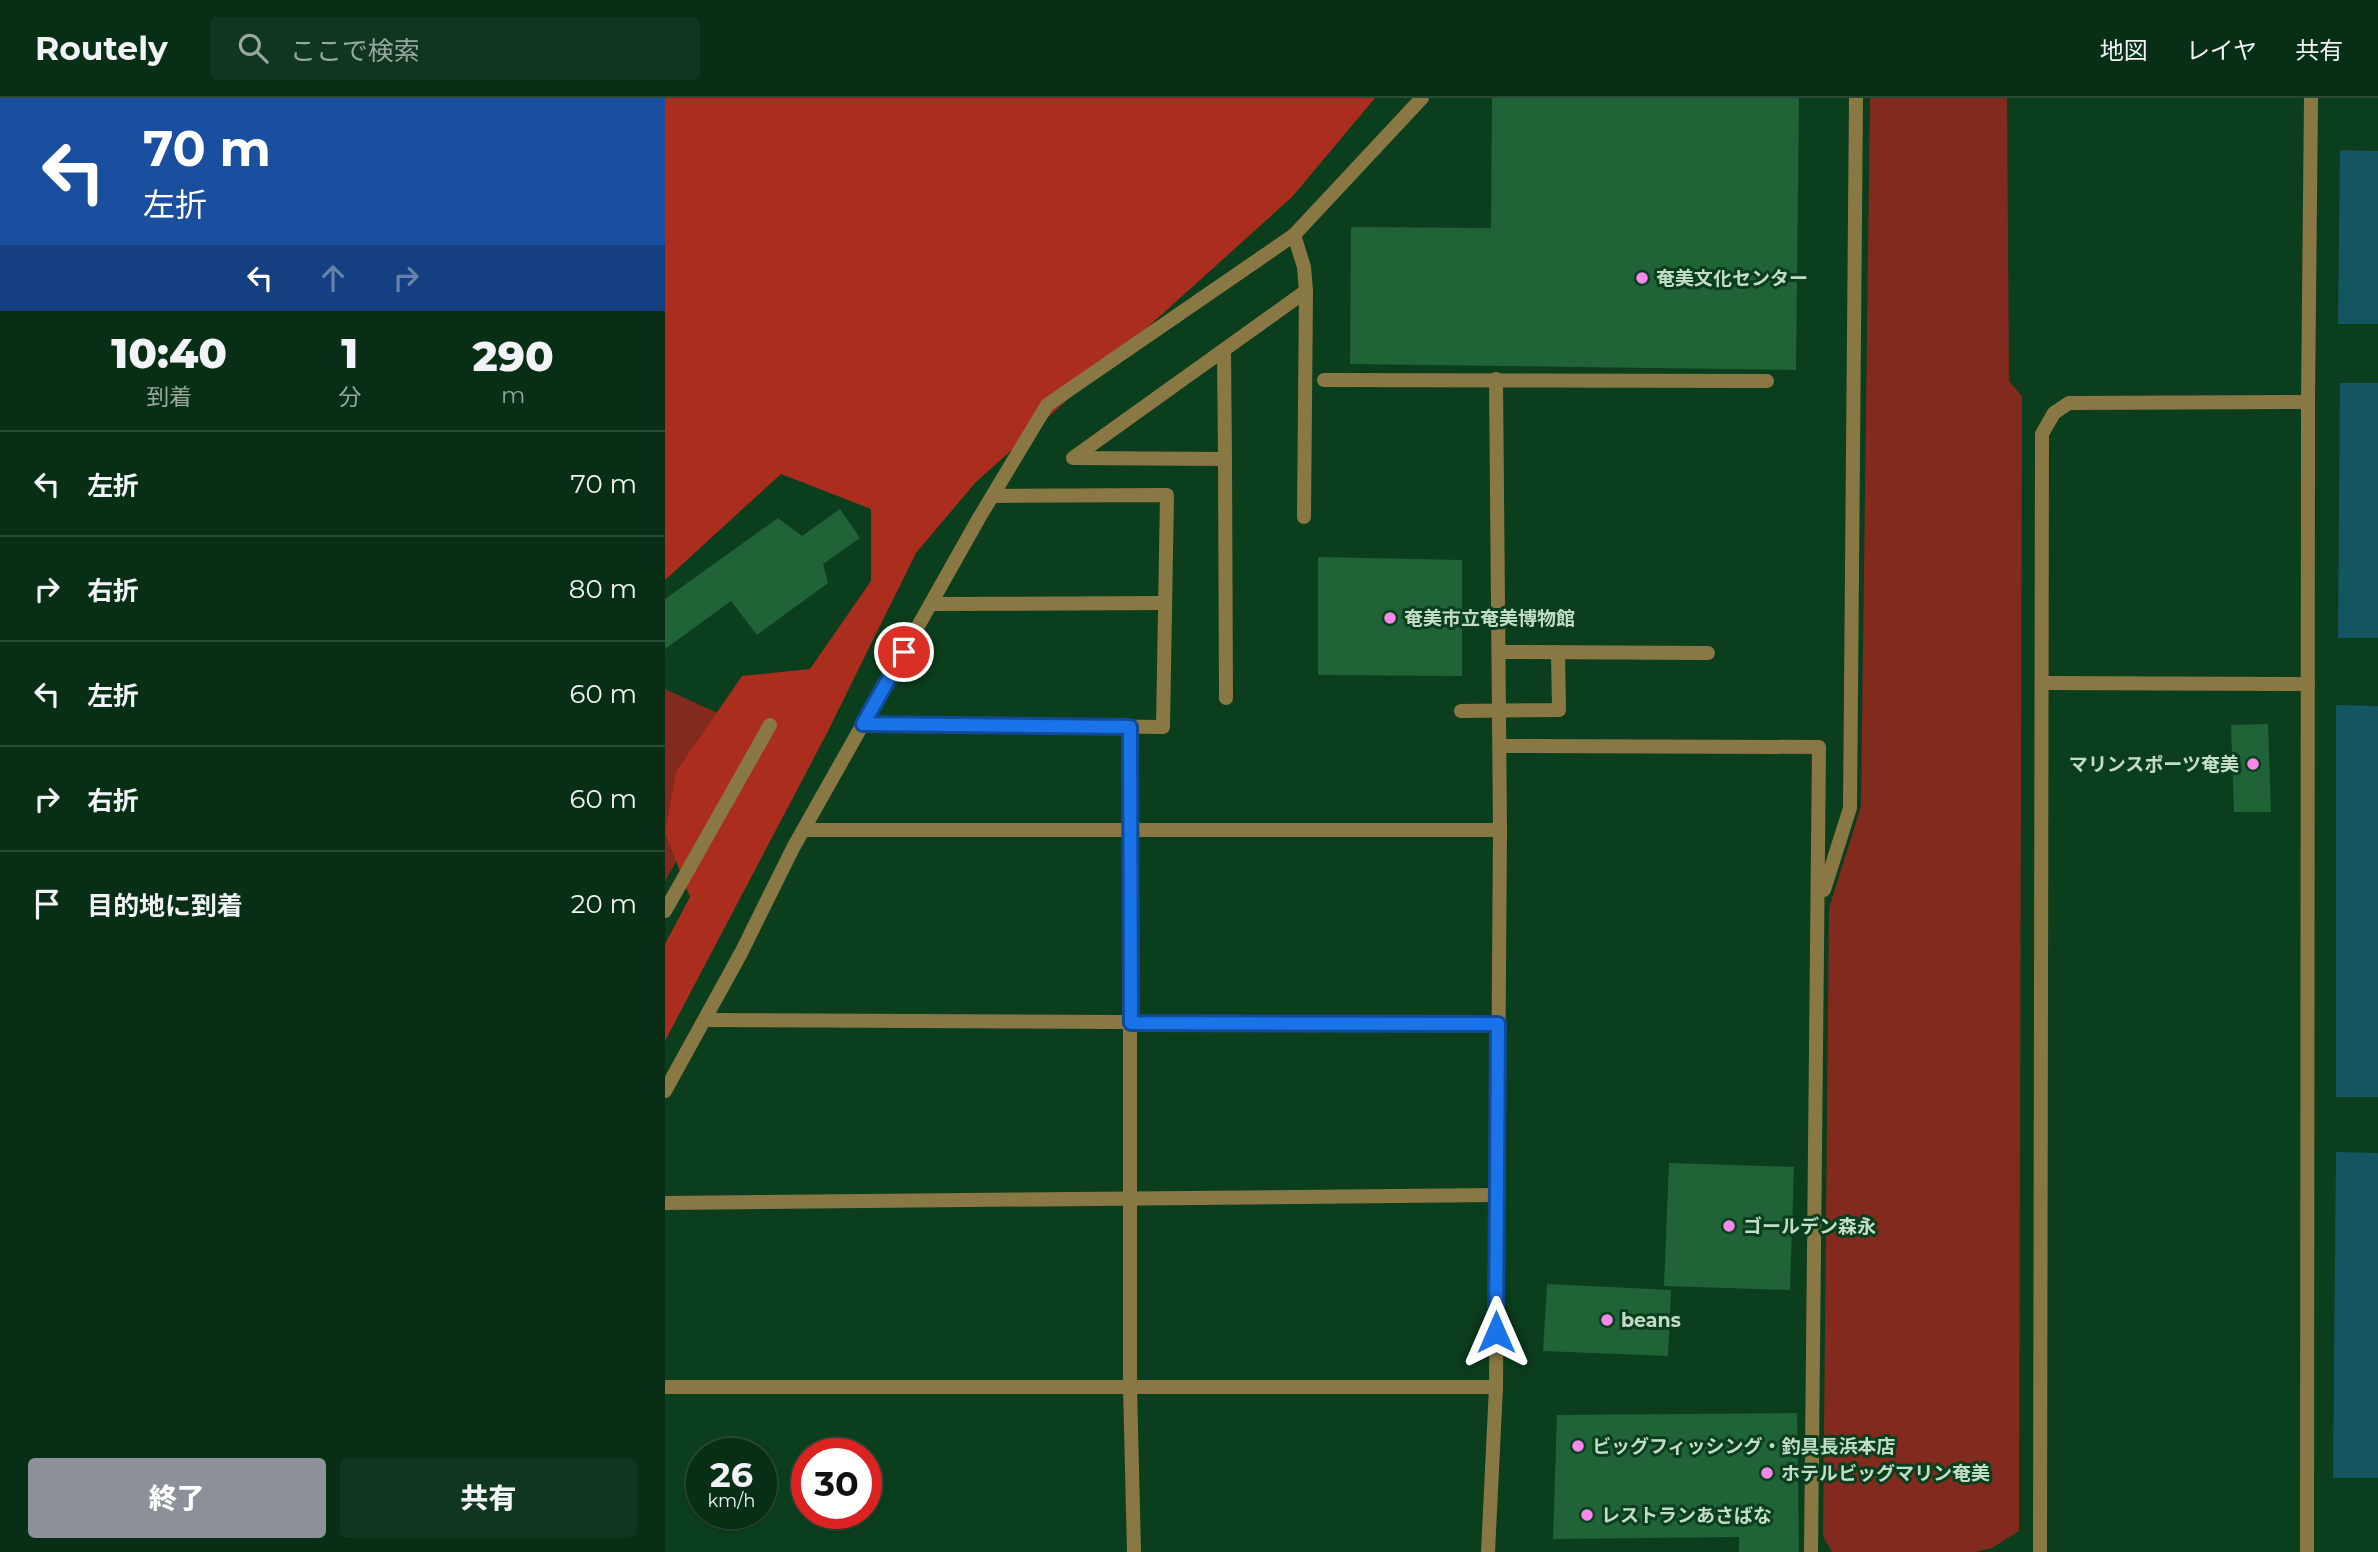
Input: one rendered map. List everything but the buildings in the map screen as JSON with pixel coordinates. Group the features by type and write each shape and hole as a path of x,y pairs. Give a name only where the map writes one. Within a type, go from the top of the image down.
{"street":[{"path":"665,1091 863,724 1047,405 1294,235 1422,98"},
{"path":"1819,905 1850,808 1856,98"},
{"path":"2307,1552 2308,402 2311,98"},
{"path":"1294,235 1304,267 1306,291 1304,517"},
{"path":"1225,459 1073,458 1306,291"},
{"path":"1224,350 1226,698"},
{"path":"1488,1552 1496,1387 1501,746 1496,379"},
{"path":"1324,380 1767,381"},
{"path":"2040,1552 2038,1298 2043,683 2042,434 2054,413 2069,403 2308,402"},
{"path":"863,724 1163,727 1167,495 994,496"},
{"path":"931,604 1165,603"},
{"path":"1501,652 1708,653"},
{"path":"1461,711 1559,710 1558,652"},
{"path":"2043,683 2308,684"},
{"path":"665,911 770,725"},
{"path":"1130,727 1130,1386 1134,1552"},
{"path":"1501,746 1819,747 1811,1552"},
{"path":"804,830 1500,830"},
{"path":"705,1020 1498,1024"},
{"path":"665,1203 1131,1196 1497,1195"},
{"path":"665,1387 1496,1387"}],"shaded area":[{"path":"665,98 1375,98 1292,197 975,483 916,553 827,733 665,1041 665,944 690,897 665,832 676,772 742,676 810,669 871,581 871,509 781,474 665,580"},
{"path":"1870,98 2007,98 2009,381 2022,396 2019,1531 1992,1548 1976,1552 1832,1552 1823,1536 1829,908 1861,807"},
{"path":"665,689 753,729 665,881"}],"water":[{"path":"2340,150 2378,151 2378,324 2338,324"},
{"path":"2340,383 2378,383 2378,638 2338,638"},
{"path":"2336,705 2378,706 2378,1097 2336,1097"},
{"path":"2336,1152 2378,1153 2378,1478 2333,1478"}],"place":[{"name":"奄美文化センター","path":"1642,278"},
{"name":"奄美市立奄美博物館","path":"1390,618"},
{"name":"マリンスポーツ奄美","path":"2253,764"},
{"name":"ゴールデン森永","path":"1729,1226"},
{"name":"beans","path":"1607,1320"},
{"name":"ビッグフィッシング・釣具長浜本店","path":"1578,1446"},
{"name":"ホテルビッグマリン奄美","path":"1767,1473"},
{"name":"レストランあさばな","path":"1587,1515"}],"route":[{"path":"904,652 863,724 1130,727 1131,1023 1498,1024 1496,1332"}]}
